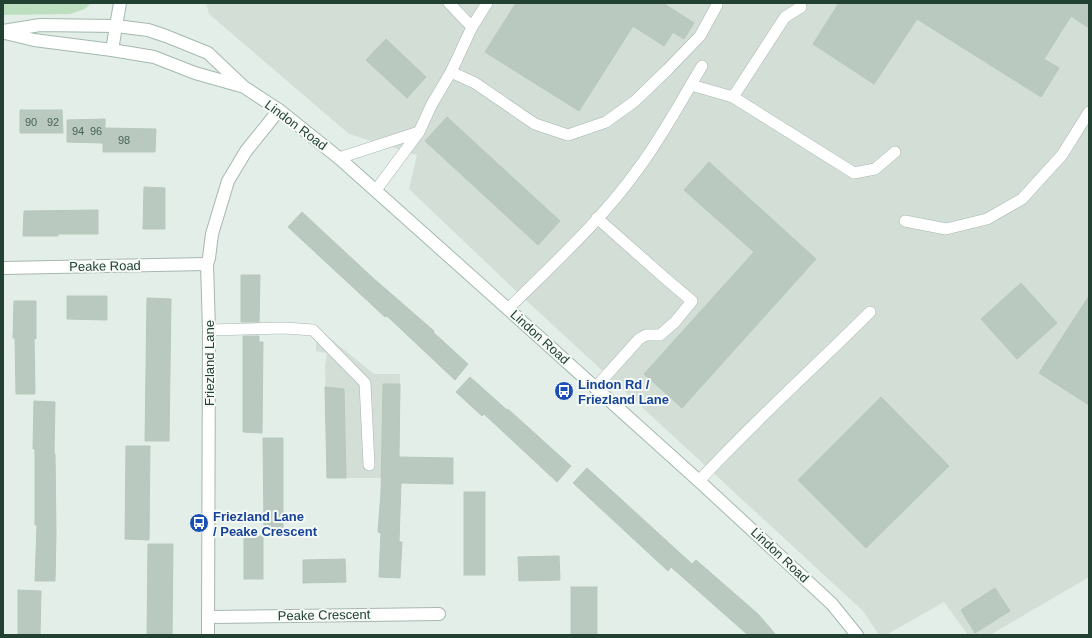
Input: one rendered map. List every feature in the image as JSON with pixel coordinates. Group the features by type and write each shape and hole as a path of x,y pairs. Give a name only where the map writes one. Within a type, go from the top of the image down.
{"main road":[{"path":"112,50 120,3"},
{"name":"Lindon Road","path":"3,32 40,25 116,26 148,30 174,38 208,53 244,87 278,110 339,158 376,190 699,481 832,604 857,635"},
{"name":"Lindon Road","path":"3,32 34,40 154,57 195,73 244,87"},
{"name":"Friezland Lane","path":"208,635 209,330 206,264 210,258 212,234 228,181 246,150 278,110"},
{"name":"Peake Road","path":"3,268 206,264"},
{"name":"Peake Crescent","path":"208,617 439,614"}],"lane":[{"path":"449,3 472,27"},
{"path":"376,190 419,132 432,104 451,72 472,27 487,3"},
{"path":"451,72 475,83 535,124 568,135 606,122 635,101 700,36 716,5"},
{"path":"733,97 785,17 801,8"},
{"path":"508,309 581,236 638,170 702,66"},
{"path":"691,85 733,97 854,174 875,169 895,152"},
{"path":"905,221 946,229 987,219 1022,199 1062,155 1089,112"},
{"path":"339,158 419,132"},
{"path":"595,388 639,339 646,335 660,335 675,322 692,301 597,218"},
{"path":"699,481 778,400 870,312"},
{"path":"209,330 285,328 312,330 333,349 365,383 369,465"}],"shaded area":[{"path":"206,3 1089,3 1089,577 990,635 968,635 944,602 886,635 879,635 863,611 516,291 409,189 417,155 349,134 209,14"},
{"path":"316,327 374,374 400,374 398,478 327,478 325,365 327,353 316,351"}],"green space":[{"path":"3,3 91,3 85,9 70,14 3,15"}],"building":[{"path":"516,3 663,3 694,23 684,39 673,32 664,46 633,26 579,111 485,52"},
{"path":"839,3 1089,3 1089,28 1071,16 1044,59 1059,68 1041,97 917,19 874,84 813,44"},
{"path":"386,39 426,77 407,98 366,60"},
{"path":"20,110 62,110 63,133 20,133"},
{"path":"447,117 560,221 538,245 425,141"},
{"path":"105,119 105,128 156,129 155,152 103,152 103,143 67,142 67,120"},
{"path":"709,162 816,259 682,408 644,374 754,252 684,190"},
{"path":"144,187 165,188 165,229 143,229"},
{"path":"98,210 98,234 23,236 24,211"},
{"path":"302,212 373,278 434,331 433,332 468,364 455,380 387,316 385,317 288,227"},
{"path":"241,275 260,275 259,322 241,322"},
{"path":"1021,283 1057,323 1017,359 981,319"},
{"path":"67,296 107,296 107,320 67,319"},
{"path":"1089,296 1089,405 1039,373"},
{"path":"147,298 171,299 169,441 145,441"},
{"path":"14,301 36,301 36,339 34,338 35,394 16,394 15,338 13,338"},
{"path":"243,336 259,336 259,342 263,342 262,433 243,432"},
{"path":"470,377 571,466 557,482 484,414 482,416 456,392"},
{"path":"383,384 400,384 399,457 453,458 453,484 401,483 399,542 402,542 400,578 379,577 381,533 378,532 381,492"},
{"path":"325,387 344,389 346,478 327,478"},
{"path":"881,397 949,466 866,548 798,480"},
{"path":"34,401 55,402 55,581 35,581 37,525 35,525 35,449 33,449"},
{"path":"263,438 283,438 283,528 264,528"},
{"path":"126,446 150,446 149,540 125,539"},
{"path":"587,468 692,564 696,560 758,614 776,635 748,635 671,567 668,571 573,483"},
{"path":"464,492 485,492 485,575 464,575"},
{"path":"244,536 263,536 263,579 244,579"},
{"path":"148,544 173,544 172,635 147,635"},
{"path":"559,556 560,580 519,581 518,557"},
{"path":"345,559 346,582 303,583 303,560"},
{"path":"571,587 597,587 597,634 571,634"},
{"path":"995,588 1010,611 975,633 961,610"},
{"path":"18,590 41,591 40,635 18,635"}],"place":[{"name":"Lindon Rd / Friezland Lane","path":"564,391"},
{"name":"Friezland Lane / Peake Crescent","path":"199,523"}]}
